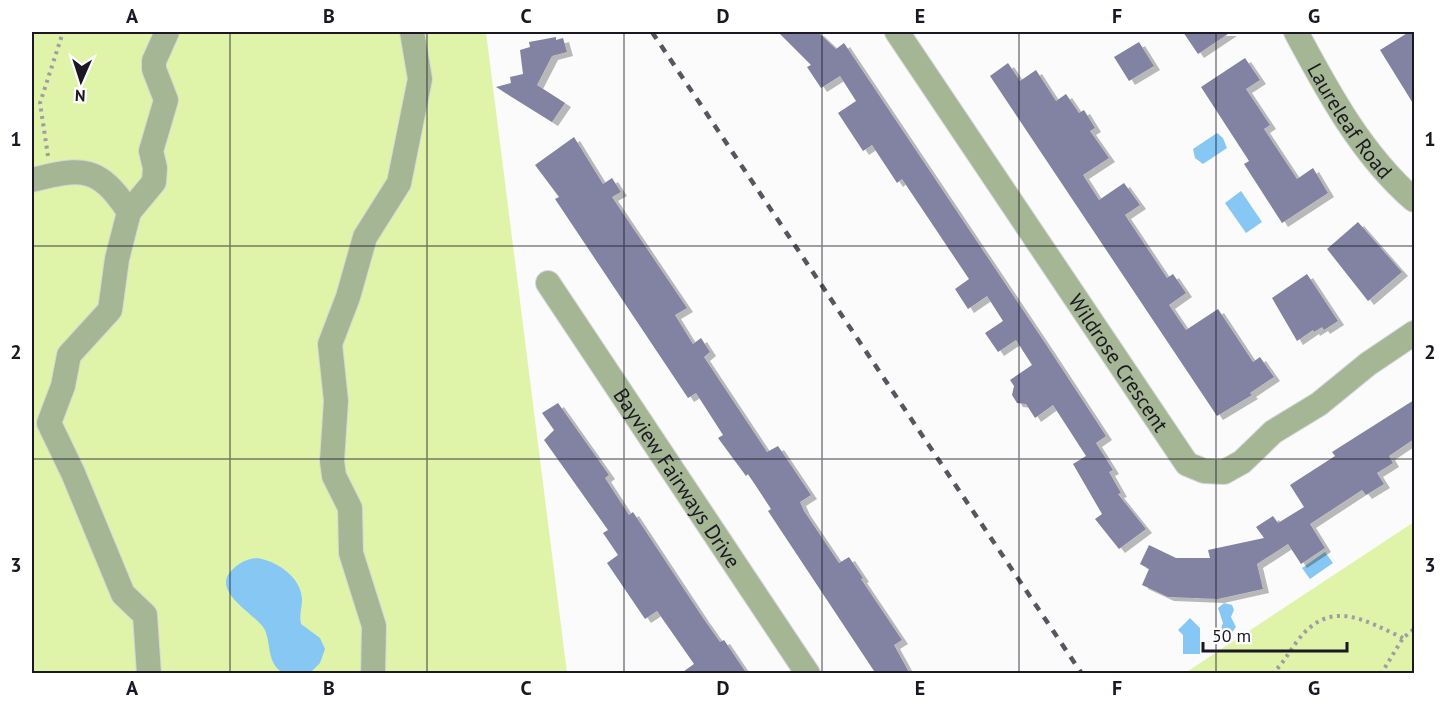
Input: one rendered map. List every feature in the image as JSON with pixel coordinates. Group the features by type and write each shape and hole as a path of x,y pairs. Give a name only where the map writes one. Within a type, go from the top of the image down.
{"street":[{"path":"149,674 145,615 123,594 49,423 63,386 69,355 110,310 117,258 129,212 154,182 155,168 151,151 166,100 154,69 154,61 167,32"},
{"path":"373,674 374,626 351,553 350,508 334,476 332,460 336,401 330,344 348,297 365,237 399,183 420,79 412,32"},
{"name":"Wildrose Crescent","path":"897,32 1187,464 1204,471 1224,472 1242,462 1273,432 1319,404 1368,364 1414,333"},
{"name":"Laureleaf Road","path":"1296,32 1347,120 1367,149 1399,187 1414,200"},
{"path":"32,180 60,173 97,175 116,191 129,212"},
{"name":"Bayview Fairways Drive","path":"548,283 808,674"}],"path":[{"path":"49,162 40,103 63,32"},
{"path":"1272,674 1314,624 1329,615 1349,616 1403,638"},
{"path":"1381,674 1403,638 1414,629"}],"green space":[{"path":"32,32 486,32 567,673 32,673"},
{"path":"1414,522 1414,673 1185,673"}],"water":[{"path":"1217,133 1223,138 1227,148 1203,164 1195,158 1193,149"},
{"path":"1241,191 1262,222 1246,233 1225,203"},
{"path":"1325,552 1333,563 1310,579 1302,568"},
{"path":"257,558 280,566 287,571 301,591 301,624 320,638 325,649 320,663 310,673 288,674 277,668 265,630 237,602 226,586 227,578 233,569 244,561"},
{"path":"1224,603 1232,605 1234,610 1231,617 1236,627 1229,636 1219,633 1223,623 1218,608"},
{"path":"1190,618 1200,628 1200,654 1183,654 1183,635 1178,630"}],"building":[{"path":"778,32 818,32 836,49 844,43 1047,346 1106,436 1096,443 1113,470 1109,472 1121,493 1118,494 1146,529 1119,549 1095,519 1102,514 1073,464 1086,456 1053,405 1035,418 1026,404 1017,403 1012,395 1014,386 1010,380 1032,365 1016,340 998,352 985,333 1003,321 987,296 968,309 955,289 969,279 902,179 897,183 872,145 863,151 838,113 856,101 840,76 821,88 807,67 811,65"},
{"path":"1183,32 1231,32 1198,54"},
{"path":"1409,32 1414,32 1414,105 1380,50"},
{"path":"556,37 556,40 563,38 567,52 552,56 537,85 565,103 552,122 496,87 511,83 510,77 523,74 520,50 530,47 529,42"},
{"path":"1139,42 1154,66 1129,81 1114,57"},
{"path":"1245,58 1260,80 1246,89 1270,125 1264,129 1297,179 1313,168 1328,193 1282,223 1244,164 1249,161 1201,87"},
{"path":"1008,63 1020,81 1036,70 1056,101 1066,94 1079,113 1084,110 1095,128 1090,131 1109,158 1083,175 1099,200 1124,183 1140,205 1125,215 1167,278 1173,274 1186,293 1169,305 1186,330 1218,309 1253,362 1260,357 1274,377 1250,393 1252,395 1217,416 990,76"},
{"path":"574,137 603,184 612,178 621,192 612,197 687,308 675,315 693,344 701,338 710,352 704,357 767,452 778,446 811,495 800,502 804,511 839,563 849,557 902,640 894,645 910,674 876,674 768,511 771,509 748,474 746,476 718,438 723,435 696,393 688,398 555,199 559,197 535,165"},
{"path":"1358,222 1402,272 1368,301 1327,249"},
{"path":"1307,274 1338,321 1324,330 1322,327 1314,332 1313,330 1297,341 1272,298"},
{"path":"1414,400 1414,439 1389,456 1393,463 1377,473 1384,484 1366,495 1362,490 1310,524 1325,548 1301,564 1288,544 1257,564 1263,589 1218,599 1168,597 1142,585 1149,569 1140,564 1149,545 1176,558 1210,558 1208,550 1264,538 1256,527 1273,516 1278,523 1304,507 1290,485 1335,456 1332,452"},
{"path":"558,403 609,475 605,478 629,515 633,512 703,618 720,642 724,640 747,674 680,674 694,664 657,611 645,619 607,563 618,555 603,533 608,530 544,440 554,430 542,413"}],"railway":[{"path":"652,32 1082,674"}]}
